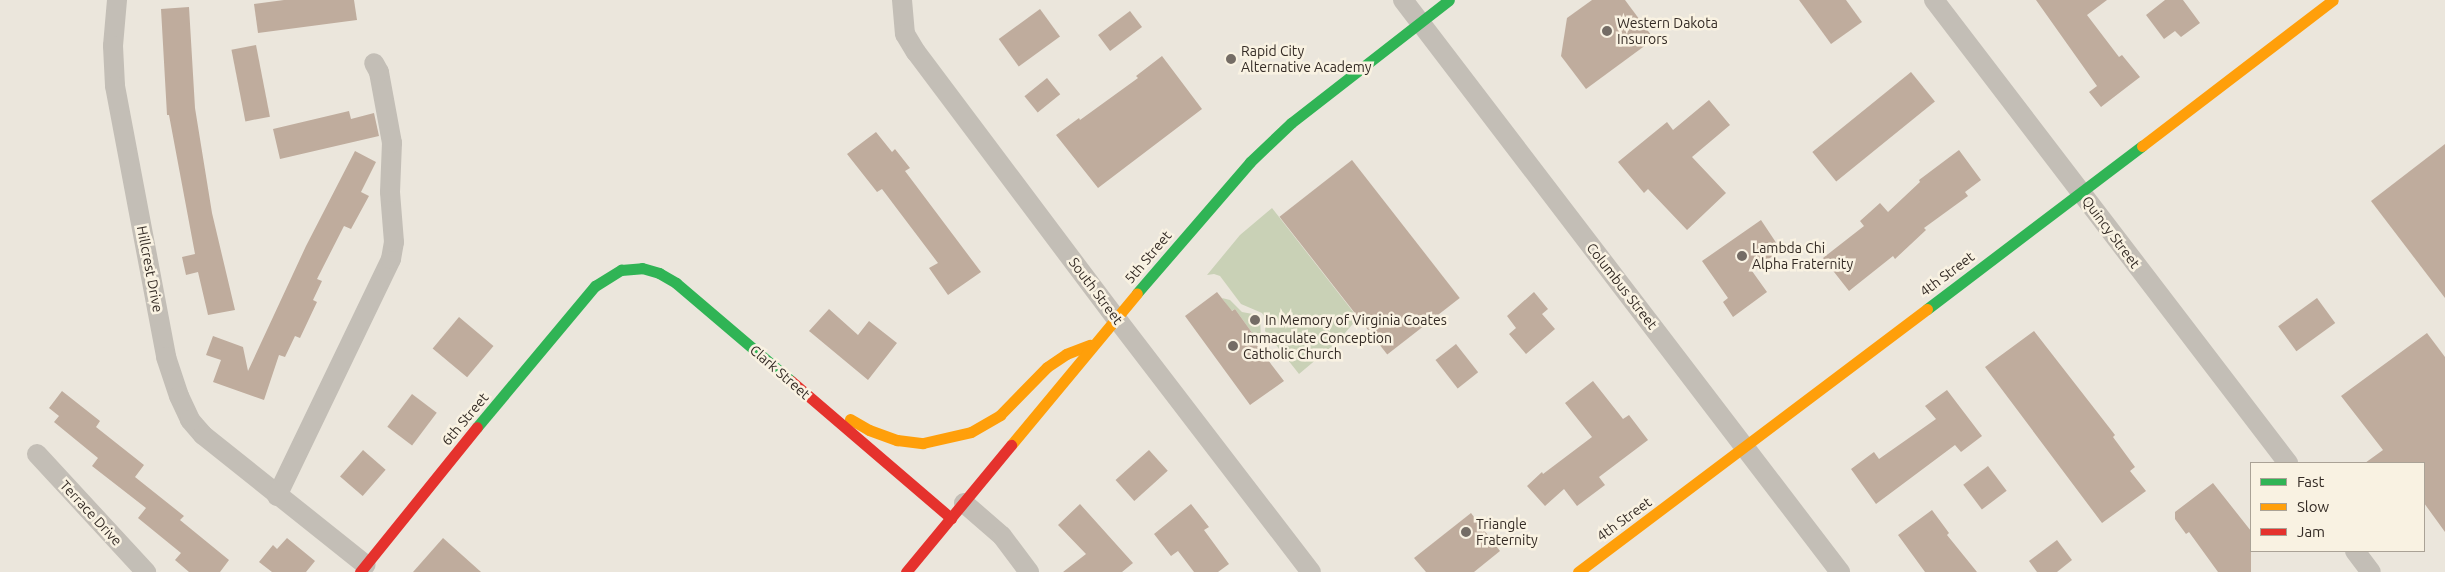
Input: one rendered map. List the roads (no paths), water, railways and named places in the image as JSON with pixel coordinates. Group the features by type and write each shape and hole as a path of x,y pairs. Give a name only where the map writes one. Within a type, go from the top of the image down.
{"street":[{"name":"Hillcrest Drive","path":"118,0 113,46 115,86 166,357 176,389 190,420 203,435 363,569"},
{"name":"South Street","path":"902,0 905,34 916,52 1116,318 1312,572"},
{"name":"Columbus Street","path":"1403,0 1840,572"},
{"name":"5th Street","path":"906,572 1228,186 1267,145 1322,98 1449,0"},
{"name":"Quincy Street","path":"1934,0 2287,462"},
{"name":"4th Street","path":"1578,572 1746,448 2333,0"},
{"path":"277,496 392,259 394,242 390,192 392,143 379,72 374,63"},
{"name":"Clark Street","path":"595,286 621,270 642,268 659,272 676,283 951,518"},
{"name":"6th Street","path":"363,569 463,444 595,286"},
{"path":"807,395 869,430 897,440 923,443 947,439 971,432 1000,415 1047,367 1066,354 1096,342"},
{"name":"Terrace Drive","path":"37,454 146,572"},
{"path":"964,503 1002,536 1029,572"},
{"path":"2356,552 2371,572"}],"place":[{"name":"Western Dakota Insurors","path":"1607,31"},
{"name":"Rapid City Alternative Academy","path":"1231,59"},
{"name":"Lambda Chi Alpha Fraternity","path":"1742,256"},
{"name":"In Memory of Virginia Coates","path":"1255,320"},
{"name":"Immaculate Conception Catholic Church","path":"1233,346"},
{"name":"Triangle Fraternity","path":"1466,532"}]}
